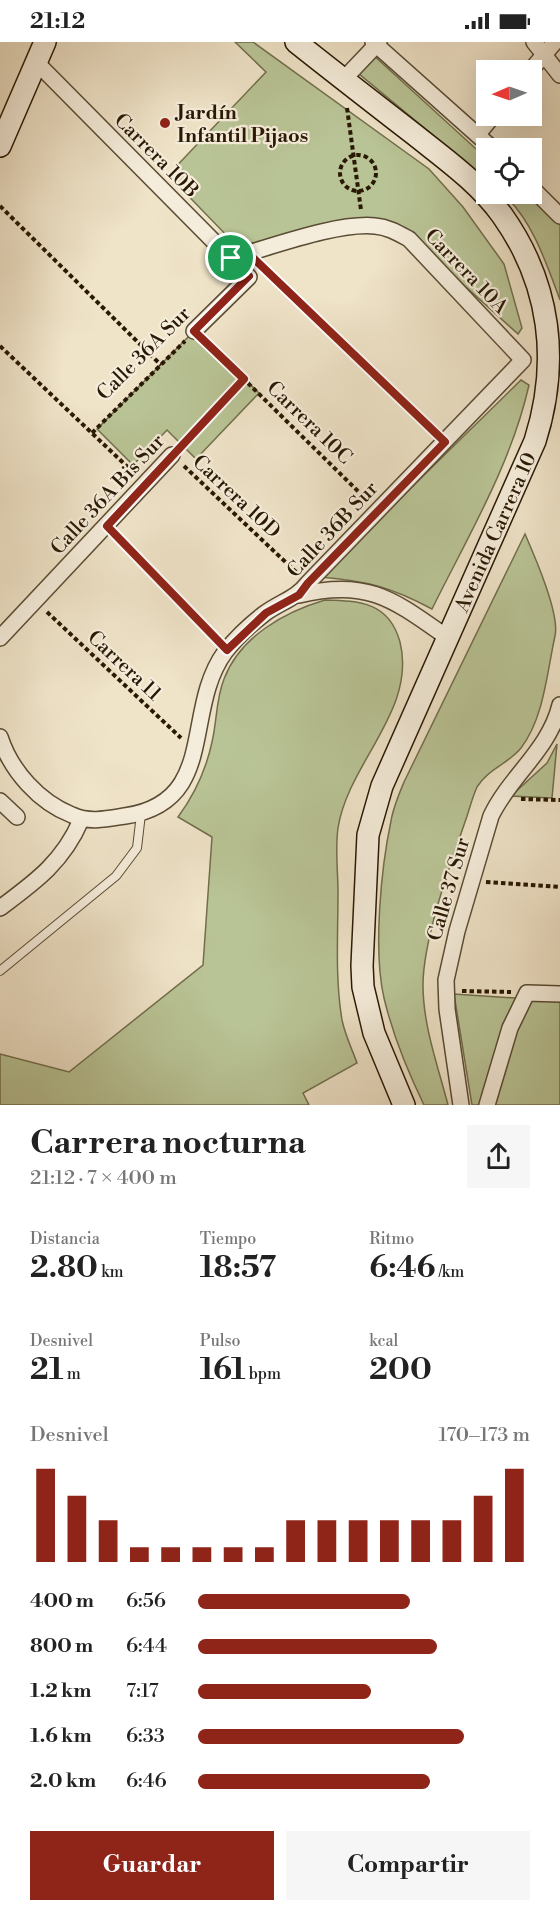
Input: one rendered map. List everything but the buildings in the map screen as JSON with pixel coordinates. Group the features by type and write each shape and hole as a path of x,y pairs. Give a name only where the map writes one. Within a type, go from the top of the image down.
{"main road":[{"path":"0,146 45,42"},
{"name":"Avenida Carrera 10","path":"303,44 343,80 461,171 502,214 521,246 536,279 551,332 550,374 535,441 382,786 368,835 363,987 374,1033 404,1105"}],"street":[{"path":"555,42 539,48 560,75"},
{"path":"343,80 376,43 481,138"},
{"name":"Carrera 10B","path":"36,62 249,276"},
{"path":"477,134 484,126"},
{"path":"542,198 560,216"},
{"name":"Carrera 10A","path":"231,258 338,229 363,226 395,230 409,239 523,360"},
{"name":"Calle 36A Sur","path":"194,331 249,276"},
{"name":"Calle 36B Sur","path":"81,820 100,820 141,814 167,802 189,774 207,688 215,667 227,650 266,613 303,589 523,360"},
{"name":"Calle 36A Bis Sur","path":"0,638 172,455"},
{"path":"303,589 363,590 407,609 448,638"},
{"name":"Calle 37 Sur","path":"461,1105 445,991 449,962 491,816 500,798 540,749 560,705"},
{"path":"0,737 15,766 29,786 51,805 81,820 74,838 45,874 0,908"},
{"path":"0,801 16,817"},
{"path":"488,1105 510,1028 527,993 560,994"}],"lane":[{"path":"0,971 117,876 137,848 141,814"}],"path":[{"path":"347,105 363,226"},
{"path":"360,155 371,160 376,170 370,186 358,191 344,184 340,174 344,162 354,156 360,155"},
{"path":"0,206 161,365"},
{"path":"248,253 445,442"},
{"name":"Calle 36A Sur","path":"92,433 194,331"},
{"name":"Carrera 10C","path":"194,331 378,510"},
{"path":"0,346 145,484"},
{"name":"Calle 36A Bis Sur","path":"172,455 244,379"},
{"name":"Carrera 10D","path":"172,455 303,589"},
{"path":"107,526 227,650"},
{"name":"Carrera 11","path":"35,601 195,751"},
{"path":"500,798 560,800"},
{"path":"471,880 560,887"},
{"path":"445,991 527,993"}],"green space":[{"path":"235,42 253,42 429,169 463,207 504,264 522,328 518,334 405,230 392,222 372,219 350,221 245,244 232,241 168,175 266,72"},
{"path":"371,53 476,149 476,171 358,73"},
{"path":"513,204 536,204 560,225 560,300 544,258 522,216"},
{"path":"194,331 259,393 196,459 167,430 133,465 97,429"},
{"path":"521,380 529,385 521,415 500,472 432,609 404,595 378,586 320,577"},
{"path":"525,534 550,600 556,626 555,636 544,694 535,723 521,748 477,787 438,903 427,947 423,985 432,1046 448,1105 424,1105 396,1039 381,979 379,934 381,885 387,840 393,811 404,782"},
{"path":"325,600 361,603 381,611 395,629 400,642 403,667 399,691 390,714 354,781 344,804 338,828 338,989 343,1026 357,1063 303,1093 309,1105 0,1105 0,1054 69,1072 203,965 212,837 178,817 195,791 207,762 221,687 231,664 252,639 265,628 294,612"},
{"path":"557,744 552,798 511,796 547,763"},
{"path":"560,993 560,1105 472,1105 454,994 529,999"}],"place":[{"name":"Jardín Infantil Pijaos","path":"165,123"}],"route":[{"path":"248,253 445,442 299,595 266,613 227,650 107,526 244,379 194,331 249,276 231,258 248,253"}]}
